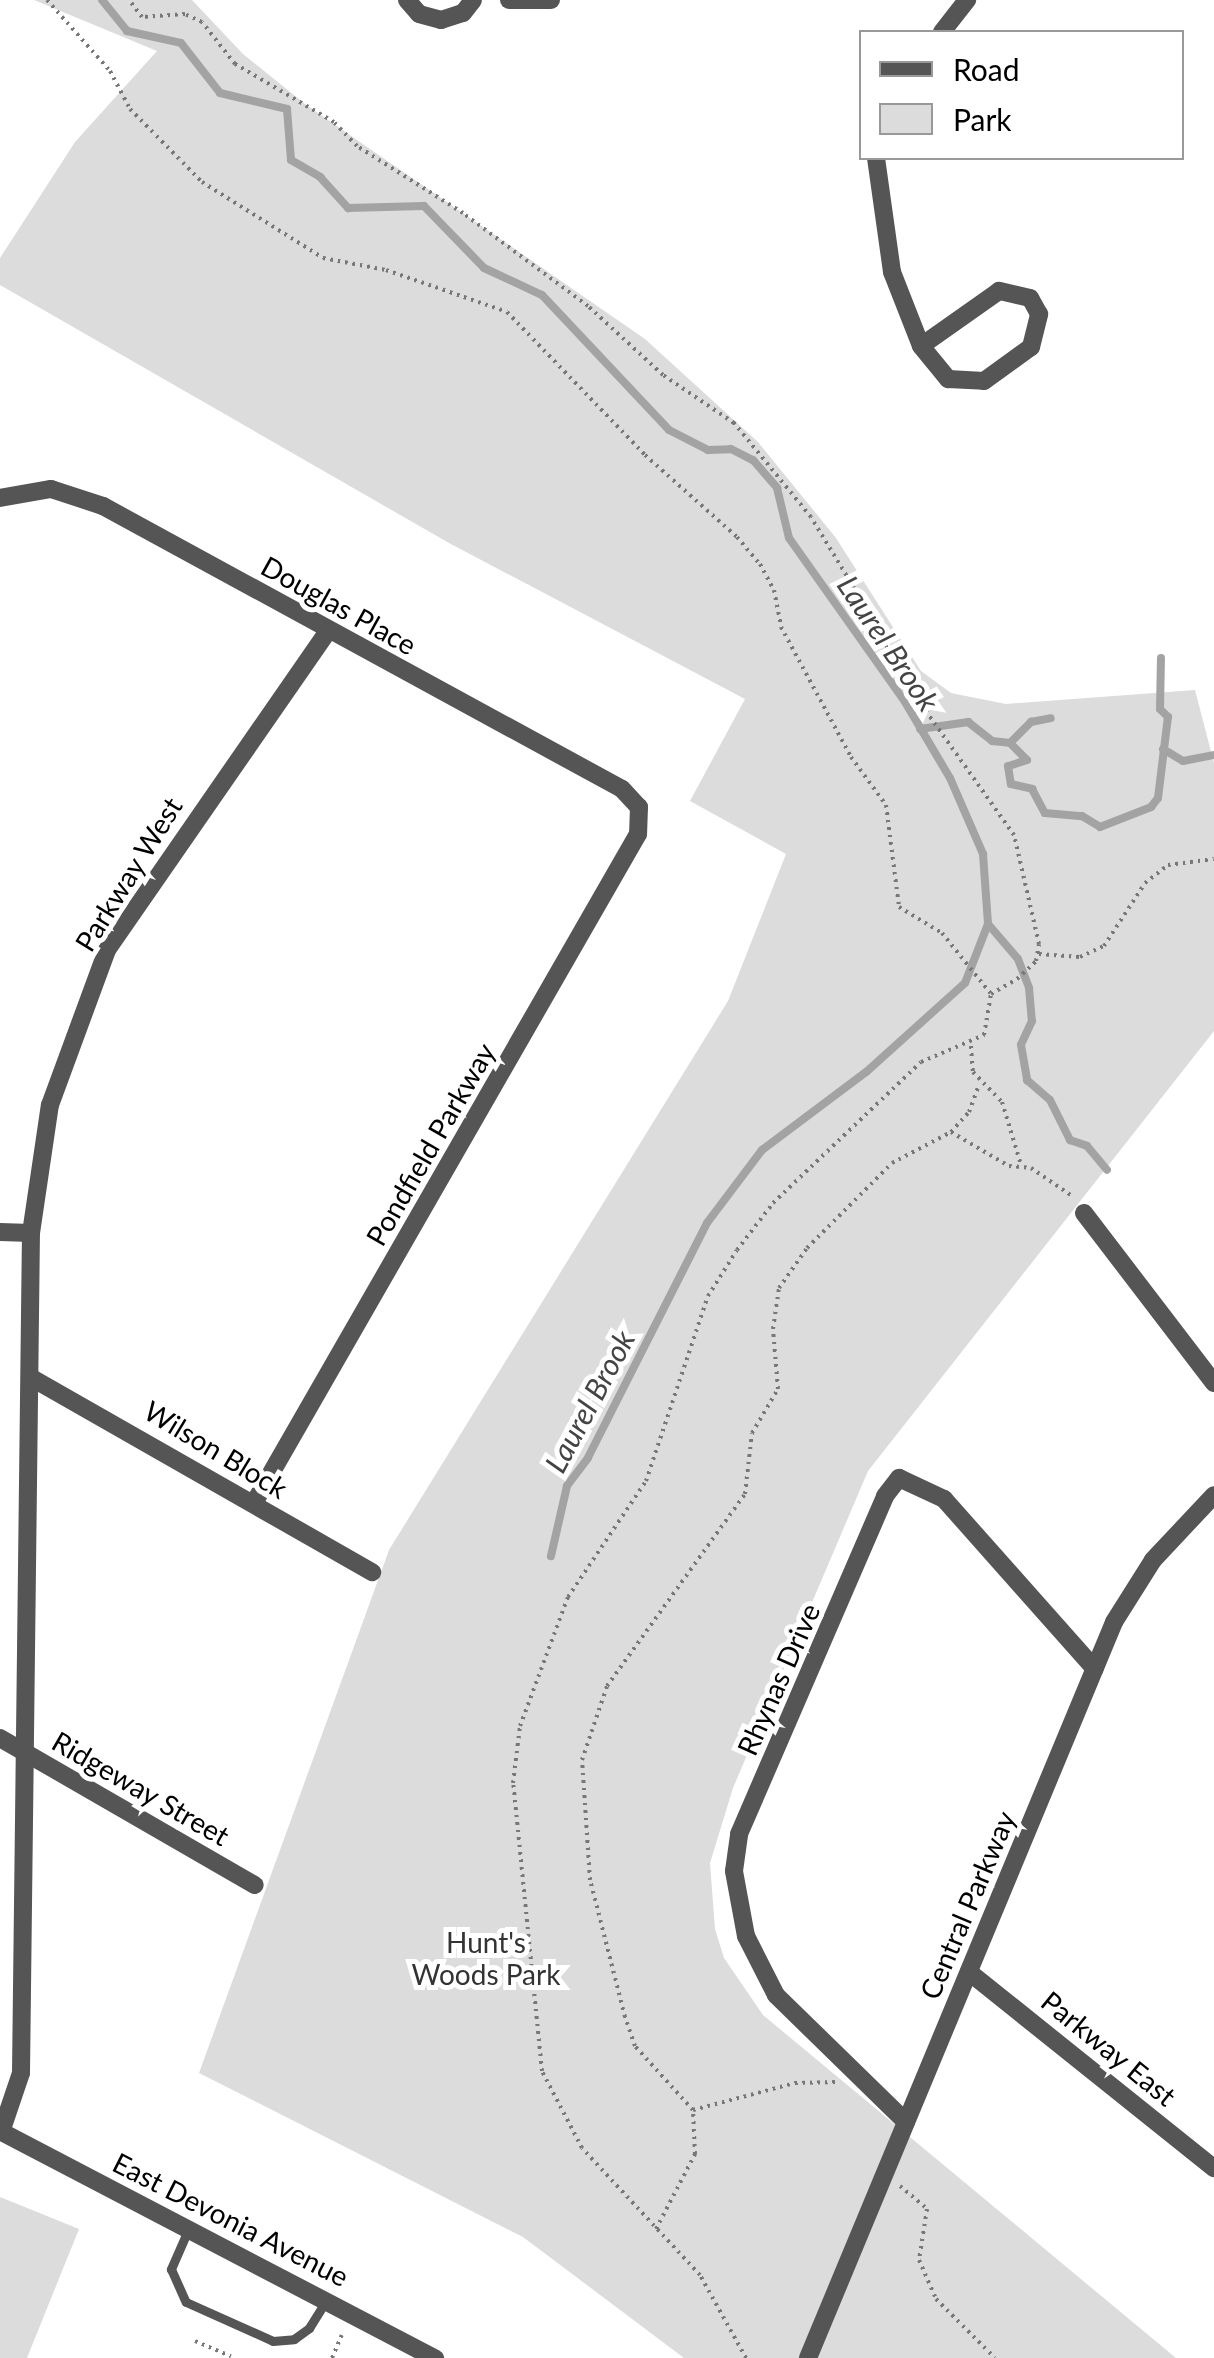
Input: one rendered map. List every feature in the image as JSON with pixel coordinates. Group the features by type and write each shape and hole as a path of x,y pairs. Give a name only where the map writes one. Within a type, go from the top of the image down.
{"street":[{"path":"407,0 419,14 441,20 463,12 472,0"},
{"path":"509,0 550,0"},
{"path":"944,30 967,0"},
{"path":"876,160 892,272 921,346 948,379 977,384 1031,347 1039,314 1030,298 999,291 921,346"},
{"name":"Douglas Place","path":"0,498 51,488 78,494 622,789 639,808"},
{"name":"Parkway West","path":"0,2132 21,2072 31,1233 50,1105 107,950 328,631"},
{"name":"Pondfield Parkway","path":"254,1504 638,834 639,808"},
{"path":"1084,1213 1214,1383"},
{"path":"0,1232 31,1233"},
{"name":"Wilson Block","path":"30,1376 372,1572"},
{"name":"Rhynas Drive","path":"906,2122 776,1995 746,1936 734,1871 739,1834 884,1496 898,1478 944,1499 1095,1669"},
{"name":"Central Parkway","path":"808,2358 1095,1669 1152,1560 1214,1496"},
{"name":"Ridgeway Street","path":"0,1738 255,1885"},
{"name":"Parkway East","path":"969,1972 1214,2168"},
{"name":"East Devonia Avenue","path":"0,2132 435,2358"}],"lane":[{"path":"189,2228 171,2269 186,2302 272,2340 294,2340 327,2299"}],"path":[{"path":"47,0 110,71 130,109 202,182 323,258 386,270 507,312 646,455 738,537 760,564 774,590 782,627 852,757 886,806 900,906 942,933 964,966 991,994 989,1024 971,1046 921,1062 773,1203 737,1250 708,1296 646,1480 568,1597 520,1726 514,1783 542,2071 557,2111 582,2148 723,2306 746,2358"},
{"path":"128,0 142,17 185,14 202,22 235,64 334,122 356,146 463,213 588,306 663,375 734,423 811,517 862,601 867,625 913,674 926,712 1014,835 1028,877 1040,954 1017,979 991,994"},
{"path":"1040,954 1080,957 1104,946 1145,883 1168,865 1214,859"},
{"path":"656,2229 695,2154 693,2110 635,2046 625,2017 590,1880 582,1760 607,1686 745,1494 752,1432 778,1389 773,1329 779,1288 807,1248 892,1163 952,1132 969,1112 979,1085 971,1046"},
{"path":"979,1085 1002,1102 1022,1164"},
{"path":"952,1132 1009,1166 1022,1164 1063,1186 1084,1213"},
{"path":"693,2110 814,2080 831,2086 852,2068"},
{"path":"884,2175 927,2209 919,2260 936,2299 995,2358"},
{"path":"332,2358 346,2327"},
{"path":"194,2340 232,2357"}],"green space":[{"name":"Hunt's Woods Park","path":"34,0 192,0 243,54 305,104 645,339 758,442 836,538 921,671 951,693 1006,704 1195,690 1214,763 1214,1031 868,1471 733,1788 710,1863 715,1929 724,1958 763,2015 1176,2358 684,2358 523,2237 199,2073 389,1550 728,1001 786,854 690,801 745,699 449,543 0,285 0,258 75,142 157,51"},
{"path":"0,2197 79,2229 27,2358 0,2358"}],"waterway":[{"name":"Laurel Brook","path":"102,0 127,31 181,43 220,93 287,109 291,160 320,177 348,208 424,206 484,268 542,295 669,430 708,450 731,449 753,460 777,488 789,538 905,702 950,778 983,854 988,924 965,983 866,1072 762,1150 707,1223 588,1458 567,1486 551,1556"},
{"path":"920,729 968,722 992,741 1010,743 1027,760 1008,766 1011,784 1032,789 1045,813 1082,816 1100,827 1151,807 1158,798 1168,717 1160,709 1161,658"},
{"path":"1010,743 1031,722 1051,718"},
{"path":"1163,749 1183,761 1214,755"},
{"path":"988,924 1018,959 1029,988 1032,1021 1021,1045 1027,1080 1050,1100 1070,1140 1087,1146 1107,1170"}]}
